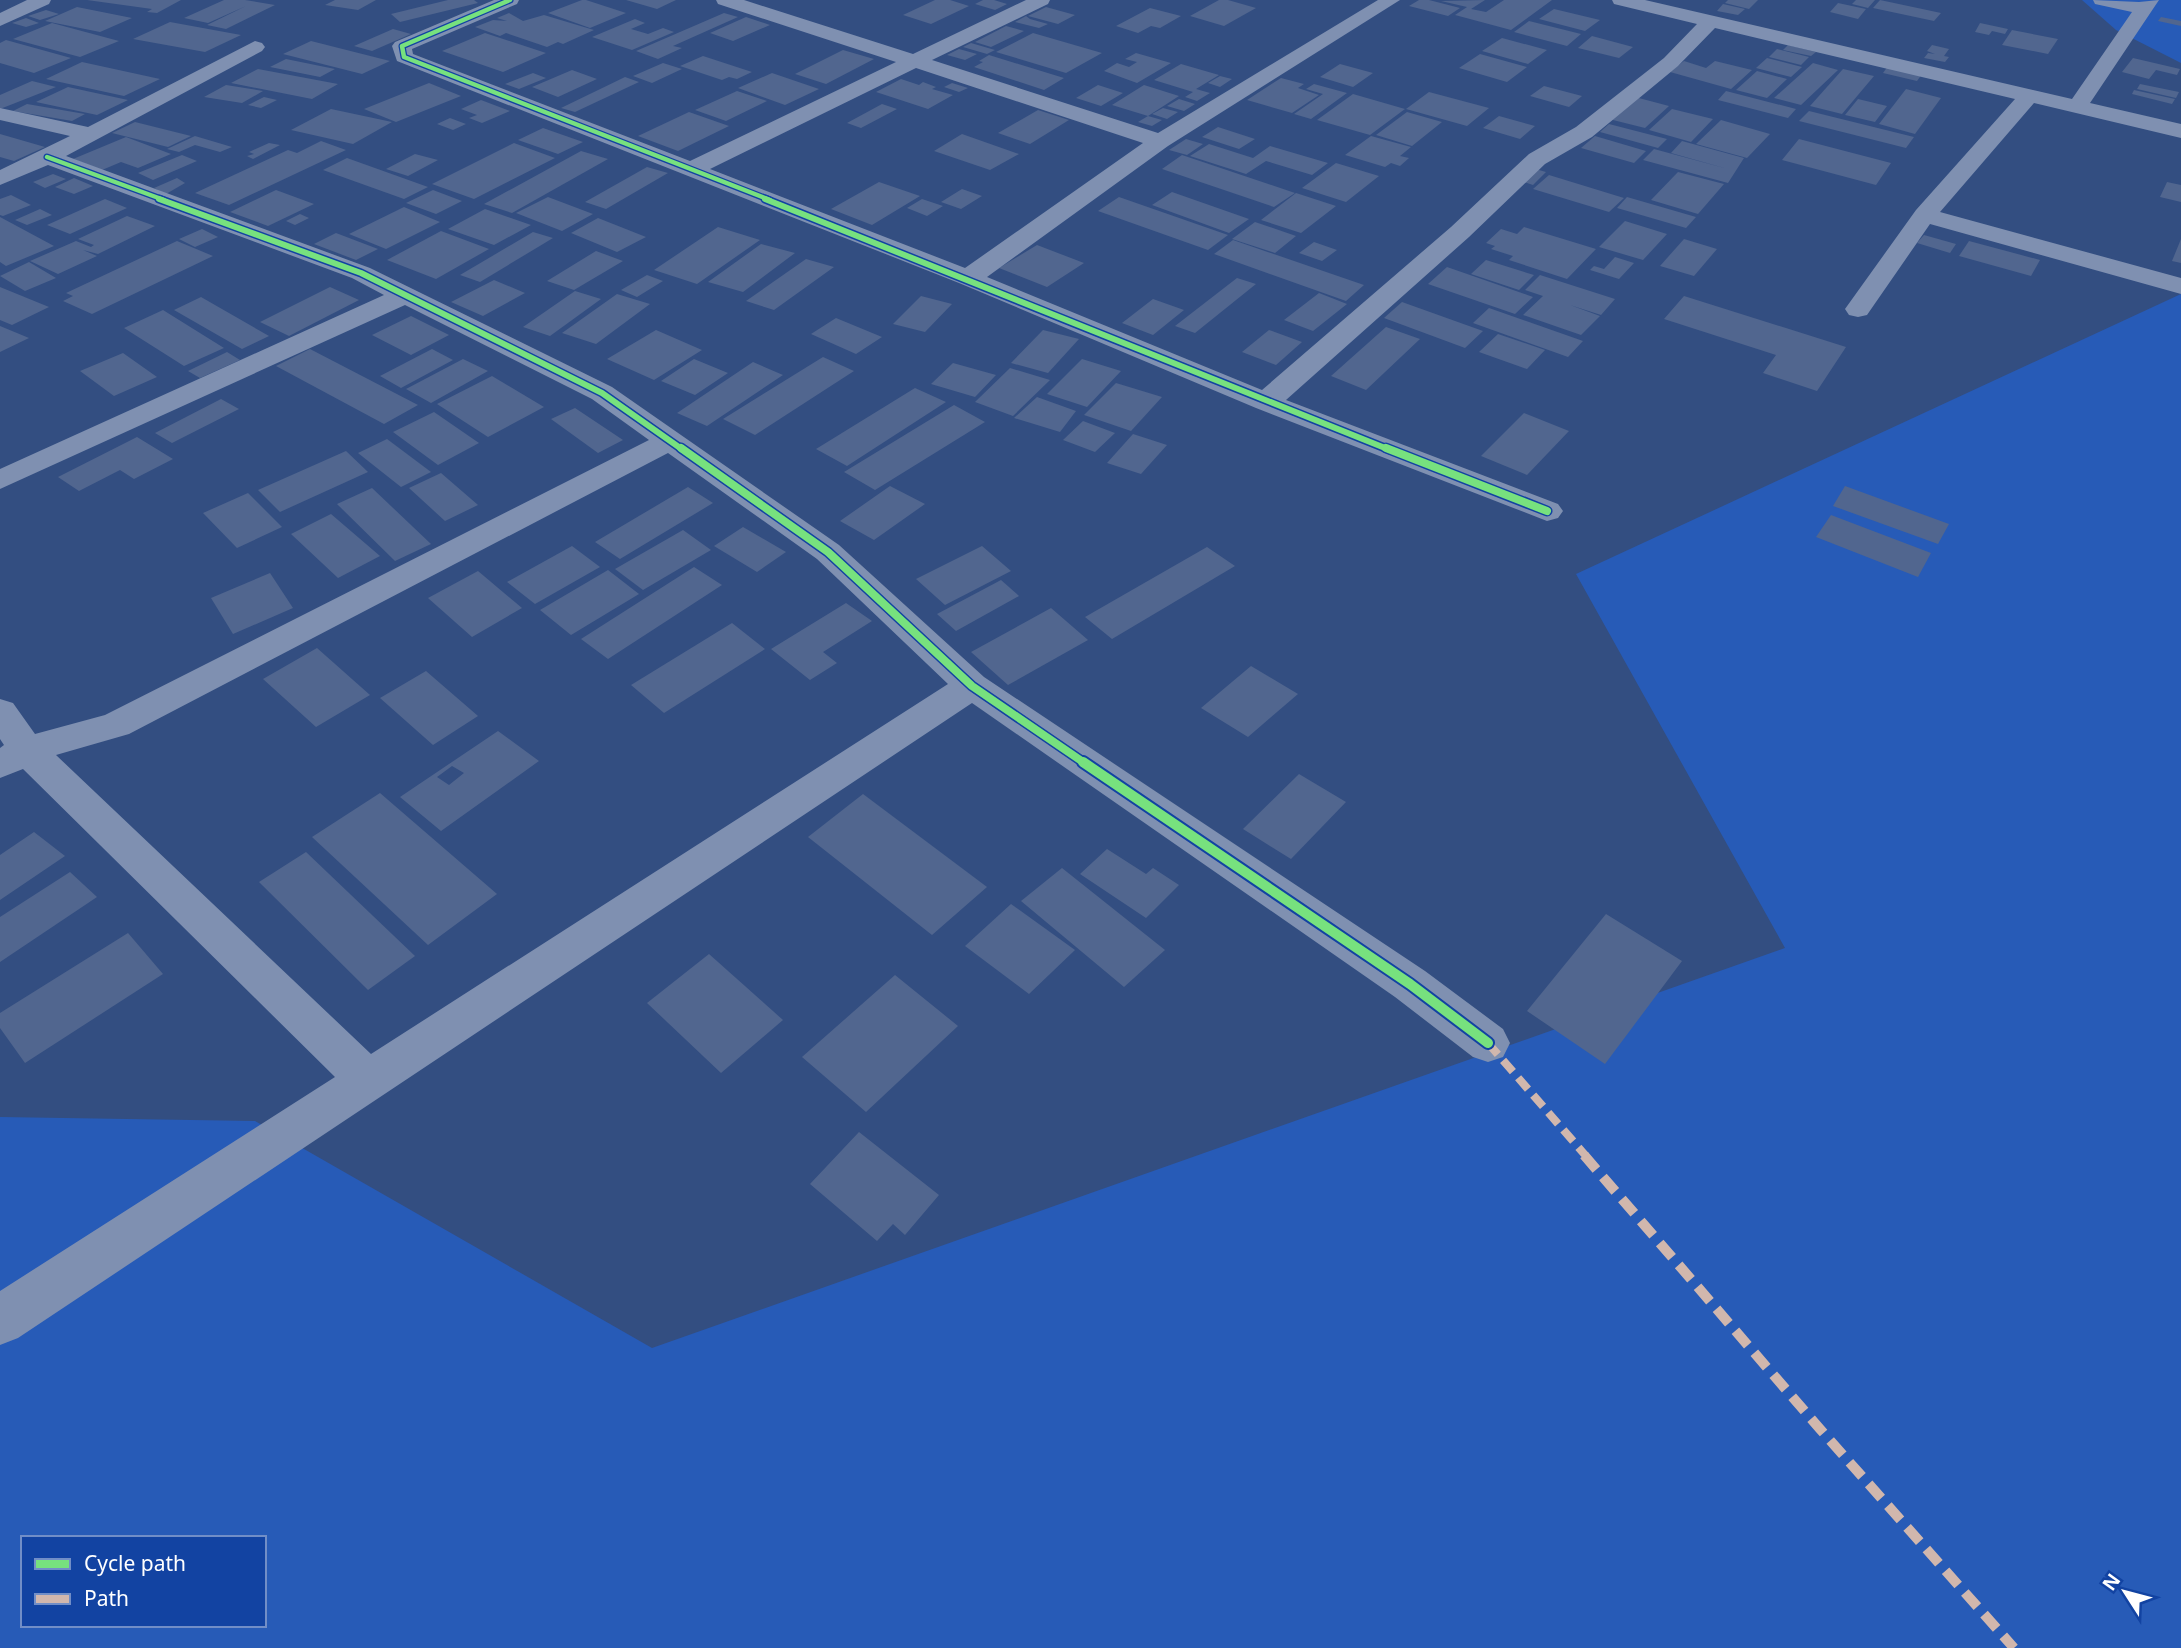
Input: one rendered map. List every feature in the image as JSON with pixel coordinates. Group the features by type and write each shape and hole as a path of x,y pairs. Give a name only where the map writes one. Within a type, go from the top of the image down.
{"street":[{"path":"0,20 42,0"},
{"path":"510,0 402,46 404,57 968,278 1266,402 1546,512"},
{"path":"725,0 917,60 1160,141"},
{"path":"690,170 1041,0"},
{"path":"968,278 1160,141 1391,0"},
{"path":"1621,0 2181,131"},
{"path":"2077,107 2147,5 2102,0"},
{"path":"0,1 21,10"},
{"path":"1266,402 1460,232 1537,159 1584,132 1671,62 1712,21"},
{"path":"0,178 47,157 87,133 255,47"},
{"path":"1858,309 1924,215 2030,95"},
{"path":"0,114 87,133"},
{"path":"47,157 361,273 602,393 828,552 972,686 1410,984 1488,1043"},
{"path":"1924,215 2181,286"},
{"path":"0,480 405,295"},
{"path":"13,757 116,725 670,441"},
{"path":"0,1320 972,686"},
{"path":"0,712 13,757 368,1080"}],"shaded area":[{"path":"2082,0 2181,0 2181,63 2116,30"},
{"path":"2181,294 2181,1648 0,1648 0,1117 255,1121 652,1348 1785,948 1576,574"}],"building":[{"path":"87,0 181,0 157,13 147,12 152,9"},
{"path":"224,0 275,5 226,29 207,25 246,6 208,23 184,18"},
{"path":"335,0 376,0 358,10 325,5"},
{"path":"448,0 474,0 478,3 400,22 391,14"},
{"path":"582,0 626,13 590,28 548,13"},
{"path":"626,0 676,0 657,9"},
{"path":"935,0 950,0 969,6 931,24 903,15"},
{"path":"983,0 1007,4 995,10 975,4"},
{"path":"1219,0 1256,8 1224,26 1190,16"},
{"path":"1419,0 1460,8 1448,16 1409,6"},
{"path":"1485,0 1471,9 1486,12 1504,0 1552,0 1511,30 1455,15 1467,7 1441,1"},
{"path":"1728,0 1758,0 1749,9 1725,3"},
{"path":"1856,0 1875,0 1868,8 1852,4"},
{"path":"1880,0 1941,13 1934,21 1873,8"},
{"path":"1838,3 1866,9 1858,19 1830,12"},
{"path":"1723,4 1745,9 1738,15 1717,11"},
{"path":"77,7 132,18 100,32 45,21"},
{"path":"1046,7 1075,15 1058,24 1028,16"},
{"path":"1150,8 1181,16 1160,28 1151,26 1138,33 1116,26"},
{"path":"1554,9 1600,20 1585,31 1539,19"},
{"path":"46,10 59,14 40,20 28,16"},
{"path":"509,13 523,21 544,15 594,30 563,44 558,42 547,47 506,33 500,36 475,27 493,20 507,21 497,18"},
{"path":"724,13 738,17 673,46 682,48 658,59 636,51"},
{"path":"1026,16 1048,24 1039,28 1015,22"},
{"path":"746,17 770,25 733,41 710,33"},
{"path":"2161,17 2181,21 2181,26 2158,21"},
{"path":"26,18 39,23 26,27 12,23"},
{"path":"635,19 645,23 631,29 648,34 663,28 674,32 632,50 592,37"},
{"path":"1529,21 1581,34 1567,46 1514,32"},
{"path":"170,22 241,35 205,52 133,39"},
{"path":"52,23 119,41 80,57 13,39"},
{"path":"1980,23 2008,29 2005,34 1992,31 1989,35 1975,32"},
{"path":"1006,26 1024,31 991,47 975,42"},
{"path":"393,29 411,34 372,51 354,46"},
{"path":"2012,30 2058,39 2048,54 2002,45"},
{"path":"485,33 546,53 503,72 442,51"},
{"path":"1033,33 1102,53 1066,73 996,52"},
{"path":"1592,36 1633,47 1619,58 1578,48"},
{"path":"1502,38 1547,50 1528,64 1482,51"},
{"path":"6,40 71,58 34,73 0,63 0,43"},
{"path":"311,41 390,61 362,74 283,54"},
{"path":"971,43 995,50 987,54 963,47"},
{"path":"1788,45 1816,52 1811,56 1783,50"},
{"path":"1932,45 1949,49 1944,56 1949,57 1945,62 1924,58 1928,53 1935,54 1927,51"},
{"path":"959,49 977,54 965,60 947,55"},
{"path":"1777,49 1809,57 1801,65 1769,57"},
{"path":"843,50 874,59 826,84 795,74"},
{"path":"1136,53 1171,63 1137,83 1104,71 1117,63 1129,67 1137,62 1125,59"},
{"path":"1480,54 1527,67 1507,82 1459,68"},
{"path":"989,55 1064,78 1044,90 974,67"},
{"path":"703,56 752,72 737,79 729,77 722,80 680,66"},
{"path":"1767,58 1802,67 1791,77 1756,68"},
{"path":"2133,58 2180,69 2177,75 2156,70 2149,79 2122,72"},
{"path":"286,59 335,69 320,77 270,67"},
{"path":"1684,61 1706,68 1715,61 1752,70 1731,89 1670,72"},
{"path":"82,62 160,79 124,96 46,79"},
{"path":"663,63 682,69 652,83 633,76"},
{"path":"1813,63 1838,70 1801,105 1774,98"},
{"path":"1181,64 1219,75 1196,89 1210,93 1197,101 1185,97 1193,92 1154,80"},
{"path":"1340,64 1373,73 1353,87 1320,77"},
{"path":"1888,66 1922,74 1917,81 1883,73"},
{"path":"258,69 338,84 312,99 231,83"},
{"path":"1843,69 1874,76 1842,114 1810,106"},
{"path":"572,70 597,79 558,97 532,87"},
{"path":"1757,71 1787,79 1767,98 1736,90"},
{"path":"533,73 546,78 519,89 505,84"},
{"path":"772,73 819,89 785,105 738,88"},
{"path":"1220,76 1232,79 1220,87 1208,83"},
{"path":"625,77 639,82 575,112 561,108"},
{"path":"1281,78 1304,84 1298,88 1319,95 1292,113 1247,100"},
{"path":"901,79 919,85 923,82 936,87 932,89 953,95 928,109 876,92"},
{"path":"32,81 56,87 0,109 0,95"},
{"path":"429,83 461,96 396,122 364,109"},
{"path":"952,83 968,88 959,92 944,87"},
{"path":"1314,84 1347,93 1311,119 1294,114 1323,94 1306,89"},
{"path":"2140,84 2179,92 2176,98 2137,89"},
{"path":"226,85 263,91 242,103 204,97"},
{"path":"1098,85 1123,93 1101,106 1076,98"},
{"path":"1144,85 1179,96 1148,116 1112,105"},
{"path":"1544,86 1582,96 1569,107 1530,96"},
{"path":"68,87 128,100 97,115 36,102"},
{"path":"1906,89 1941,98 1915,134 1879,124"},
{"path":"2134,90 2175,99 2172,104 2132,94"},
{"path":"737,91 767,101 726,121 695,110"},
{"path":"1726,91 1796,109 1788,118 1718,100"},
{"path":"1429,92 1489,108 1467,126 1406,109"},
{"path":"1353,94 1405,109 1370,135 1317,120"},
{"path":"264,97 277,100 261,108 248,105"},
{"path":"1635,97 1669,106 1645,128 1609,119"},
{"path":"1179,99 1195,104 1184,111 1167,106"},
{"path":"1858,99 1887,106 1875,122 1845,115"},
{"path":"481,100 510,111 482,123 469,118 477,115 461,109"},
{"path":"27,104 85,114 72,121 13,111"},
{"path":"882,104 897,109 861,128 847,123"},
{"path":"1163,108 1178,112 1167,119 1152,114"},
{"path":"331,109 392,122 353,144 291,130"},
{"path":"1672,109 1713,119 1691,142 1649,130"},
{"path":"1038,110 1069,120 1030,144 998,133"},
{"path":"1809,111 1914,137 1906,148 1799,121"},
{"path":"689,112 729,126 678,151 638,136"},
{"path":"1407,112 1442,122 1412,146 1376,135"},
{"path":"1148,116 1162,120 1152,126 1138,122"},
{"path":"1499,116 1535,126 1520,139 1483,128"},
{"path":"450,118 466,124 453,130 437,124"},
{"path":"1721,120 1770,134 1747,158 1696,144"},
{"path":"135,122 191,136 168,147 112,133"},
{"path":"1609,124 1667,139 1658,148 1600,132"},
{"path":"1218,127 1255,139 1239,149 1202,137"},
{"path":"543,128 583,142 558,154 518,140"},
{"path":"0,134 45,147 14,161 0,157"},
{"path":"962,134 1019,154 990,170 934,151"},
{"path":"195,136 232,147 220,152 195,145 179,152 167,149"},
{"path":"1371,136 1411,147 1400,156 1409,158 1400,166 1391,163 1385,167 1345,155"},
{"path":"1595,136 1646,151 1634,163 1581,148"},
{"path":"126,137 171,154 138,168 121,162 102,170 73,159"},
{"path":"1186,139 1203,144 1187,155 1169,150"},
{"path":"1799,139 1891,163 1876,185 1782,160"},
{"path":"321,141 346,150 229,205 195,193 288,150 297,153"},
{"path":"1682,141 1744,158 1728,183 1643,160 1654,149 1728,169 1671,153"},
{"path":"269,143 280,145 253,159 247,156 254,154 249,152"},
{"path":"514,143 555,158 474,199 432,184"},
{"path":"1209,144 1253,158 1270,146 1328,163 1312,175 1266,161 1246,174 1190,156"},
{"path":"581,151 608,159 512,213 484,204"},
{"path":"415,154 438,160 408,176 386,169"},
{"path":"182,155 197,161 153,180 138,173"},
{"path":"1182,155 1295,193 1274,207 1162,169"},
{"path":"347,158 428,187 404,199 323,170"},
{"path":"1336,163 1379,176 1346,202 1302,188"},
{"path":"647,167 668,173 606,209 585,202"},
{"path":"1532,168 1546,172 1533,185 1518,180"},
{"path":"1678,172 1724,184 1698,214 1651,200"},
{"path":"53,174 66,179 45,188 33,182"},
{"path":"1549,175 1624,198 1609,212 1533,189"},
{"path":"74,178 93,186 74,194 55,187"},
{"path":"177,178 185,183 166,194 154,188"},
{"path":"879,182 920,196 872,225 831,209"},
{"path":"2167,182 2181,185 2181,202 2160,197"},
{"path":"962,189 982,196 961,209 941,202"},
{"path":"276,190 314,204 268,226 230,212"},
{"path":"433,190 462,201 436,214 406,203"},
{"path":"1172,192 1249,219 1229,233 1152,205"},
{"path":"1296,193 1336,206 1301,233 1261,220"},
{"path":"11,195 31,205 0,215 0,199"},
{"path":"548,197 593,214 562,231 516,213"},
{"path":"1119,197 1228,235 1208,250 1098,211"},
{"path":"1627,197 1696,217 1686,228 1617,208"},
{"path":"105,199 127,208 70,234 47,225"},
{"path":"922,199 943,206 927,216 907,208"},
{"path":"404,207 440,222 386,249 349,234"},
{"path":"40,209 52,215 27,225 15,220"},
{"path":"485,209 531,225 494,245 448,229"},
{"path":"300,214 309,218 295,225 286,221"},
{"path":"127,216 155,226 98,254 83,250 97,256 58,274 30,261 76,241 91,247 94,245 78,239"},
{"path":"0,217 54,246 6,266 0,262"},
{"path":"598,218 646,237 617,252 571,233"},
{"path":"1625,221 1667,234 1643,260 1599,247"},
{"path":"1255,222 1296,236 1275,253 1232,239"},
{"path":"718,227 760,240 697,284 654,270"},
{"path":"1524,227 1596,249 1567,279 1509,260 1513,256 1491,249 1495,246 1486,243 1501,229 1517,234"},
{"path":"202,229 218,237 195,247 179,239"},
{"path":"441,231 489,249 436,279 387,260"},
{"path":"533,232 553,238 480,282 460,275"},
{"path":"336,233 378,249 356,260 314,244"},
{"path":"1924,235 1956,244 1950,253 1917,243"},
{"path":"1684,239 1717,249 1694,276 1660,266"},
{"path":"2181,239 2181,263 2172,261"},
{"path":"1233,240 1364,285 1346,301 1214,254"},
{"path":"177,241 213,256 92,314 63,301 73,296 66,293"},
{"path":"1969,241 2040,260 2031,276 1959,256"},
{"path":"1314,242 1337,250 1322,261 1299,253"},
{"path":"761,244 795,253 743,292 708,282"},
{"path":"1037,245 1084,263 1047,287 999,268"},
{"path":"596,251 623,261 574,290 547,281"},
{"path":"1615,257 1634,263 1619,279 1590,270 1594,266 1604,269"},
{"path":"806,259 834,267 774,310 746,301"},
{"path":"1486,260 1534,275 1519,290 1471,274"},
{"path":"29,262 56,278 25,291 0,276"},
{"path":"1447,267 1533,297 1515,314 1428,284"},
{"path":"647,275 663,281 637,297 621,290"},
{"path":"1540,275 1615,299 1601,315 1570,305 1600,316 1581,335 1523,315 1543,296 1525,290"},
{"path":"1237,278 1256,284 1195,333 1175,326"},
{"path":"494,280 525,293 483,316 451,302"},
{"path":"0,287 49,307 12,325 0,320"},
{"path":"330,287 359,300 289,336 260,322"},
{"path":"575,291 601,299 550,336 523,327"},
{"path":"1319,293 1347,304 1313,331 1284,320"},
{"path":"617,294 650,304 596,344 562,333"},
{"path":"921,296 952,304 925,332 893,324"},
{"path":"1684,296 1846,347 1817,391 1763,373 1776,355 1664,319"},
{"path":"201,297 269,336 242,349 174,310"},
{"path":"1153,299 1184,310 1153,335 1122,323"},
{"path":"1402,302 1483,331 1465,348 1384,318"},
{"path":"1489,308 1583,341 1568,357 1473,323"},
{"path":"163,310 224,348 184,366 124,328"},
{"path":"411,316 449,335 411,355 372,335"},
{"path":"836,318 882,337 856,354 811,334"},
{"path":"0,326 29,338 0,352"},
{"path":"1386,327 1420,339 1366,390 1331,376"},
{"path":"656,330 702,350 654,380 607,359"},
{"path":"1043,330 1079,339 1048,373 1011,363"},
{"path":"1269,330 1302,342 1276,365 1242,352"},
{"path":"1498,334 1545,350 1527,369 1479,352"},
{"path":"310,349 418,405 384,424 276,366"},
{"path":"432,349 453,360 401,388 380,376"},
{"path":"227,352 240,360 200,378 188,371"},
{"path":"123,353 157,377 114,396 80,371"},
{"path":"823,357 854,371 755,435 723,419"},
{"path":"463,359 488,371 431,403 406,389"},
{"path":"694,359 728,373 695,395 661,381"},
{"path":"1082,359 1121,371 1087,407 1047,394"},
{"path":"753,362 783,375 707,426 677,413"},
{"path":"953,363 996,375 975,397 931,384"},
{"path":"1010,368 1050,380 1013,416 975,402"},
{"path":"492,376 544,407 488,437 437,404"},
{"path":"1116,383 1162,397 1131,431 1084,415"},
{"path":"915,388 946,402 847,466 816,449"},
{"path":"1037,397 1076,411 1060,432 1014,418"},
{"path":"221,399 239,409 172,443 155,433"},
{"path":"954,405 985,422 875,490 844,472"},
{"path":"575,408 623,440 598,453 551,419"},
{"path":"434,412 479,443 438,465 393,432"},
{"path":"1524,413 1569,431 1527,475 1481,456"},
{"path":"1083,421 1115,433 1095,452 1063,440"},
{"path":"1133,434 1167,445 1141,474 1107,463"},
{"path":"137,437 173,459 134,479 120,470 79,491 58,477"},
{"path":"387,439 431,472 401,487 358,453"},
{"path":"346,451 368,472 280,512 258,490"},
{"path":"441,473 478,505 445,521 409,488"},
{"path":"890,486 925,504 874,540 840,521"},
{"path":"1845,486 1949,524 1938,544 1833,506"},
{"path":"688,487 713,503 620,559 595,542"},
{"path":"372,488 431,544 395,561 337,504"},
{"path":"248,493 282,527 237,548 203,513"},
{"path":"331,514 380,556 338,578 291,534"},
{"path":"1831,515 1931,553 1918,577 1816,537"},
{"path":"743,527 786,552 757,572 714,546"},
{"path":"683,530 711,550 643,590 615,569"},
{"path":"572,546 600,567 535,604 507,582"},
{"path":"982,546 1011,571 945,605 916,579"},
{"path":"1207,547 1235,566 1112,639 1085,617"},
{"path":"694,567 722,585 608,659 581,639"},
{"path":"608,570 639,594 571,635 540,610"},
{"path":"478,571 522,608 472,637 428,598"},
{"path":"270,573 293,608 233,634 211,598"},
{"path":"1001,580 1019,596 956,631 937,614"},
{"path":"846,603 872,621 823,652 837,663 810,680 771,649"},
{"path":"1051,608 1088,640 1008,685 971,652"},
{"path":"732,623 765,649 664,713 631,685"},
{"path":"317,648 370,695 316,727 263,679"},
{"path":"1251,666 1298,694 1248,737 1201,708"},
{"path":"426,671 478,716 433,745 380,698"},
{"path":"498,731 539,761 441,831 400,797","holes":["452,766 464,773 449,785 437,777"]},
{"path":"1299,774 1346,802 1291,859 1243,829"},
{"path":"380,793 497,894 428,945 312,837"},
{"path":"863,794 987,887 932,935 808,837"},
{"path":"34,832 65,856 0,900 0,855"},
{"path":"1107,849 1146,874 1153,868 1179,885 1146,918 1080,874"},
{"path":"306,852 415,956 368,990 259,882"},
{"path":"1062,868 1165,950 1124,987 1021,901"},
{"path":"70,872 97,897 0,962 0,917"},
{"path":"1011,904 1075,950 1029,994 965,946"},
{"path":"1606,914 1682,961 1605,1064 1527,1011"},
{"path":"128,933 163,974 25,1063 0,1028 0,1013"},
{"path":"709,954 783,1020 721,1073 647,1003"},
{"path":"895,975 958,1026 866,1112 802,1057"},
{"path":"859,1132 939,1195 905,1235 893,1224 877,1241 810,1184"}],"marked path":[{"path":"1488,1043 1820,1429 2014,1648"}],"cycle path":[{"path":"510,0 402,46 404,57 968,278 1266,402 1547,511"},
{"path":"47,157 361,273 602,393 828,552 972,686 1410,984 1488,1043"}]}
